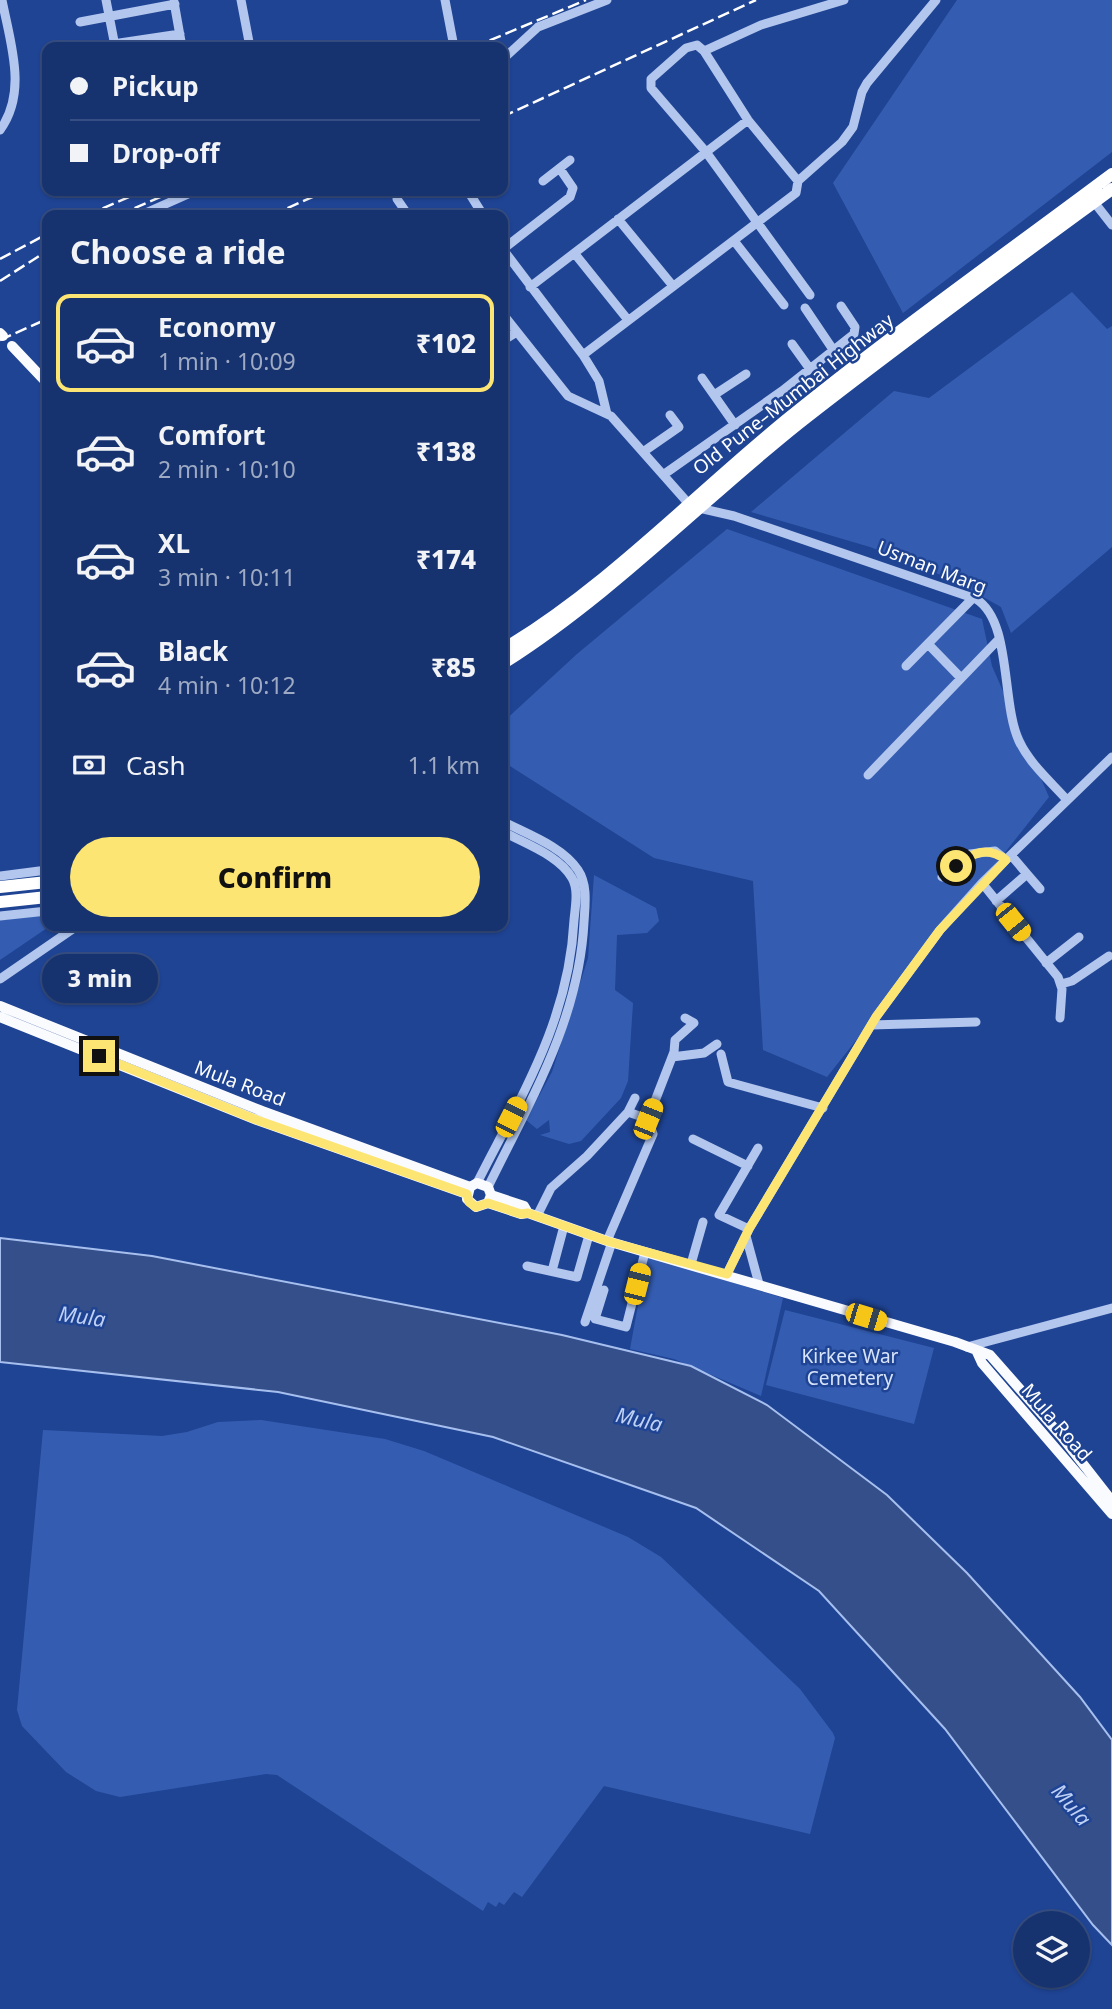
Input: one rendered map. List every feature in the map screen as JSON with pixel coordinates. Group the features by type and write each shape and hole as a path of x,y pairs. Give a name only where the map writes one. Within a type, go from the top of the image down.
{"highway":[{"name":"Old Pune–Mumbai Highway","path":"508,660 548,635 791,416 1112,174"},
{"name":"Old Pune–Mumbai Highway","path":"508,646 542,626 798,424 1112,189"},
{"path":"0,887 42,883"},
{"path":"0,902 42,898"}],"main road":[{"path":"12,346 42,378"},
{"name":"Mula Road","path":"0,1006 262,1111 480,1191 521,1214 533,1215 610,1242 727,1274 972,1349 982,1363 1045,1425 1112,1501"},
{"path":"0,1017 257,1120 480,1191"},
{"name":"Mula Road","path":"1084,1472 1112,1514"}],"street":[{"path":"0,130 9,118 16,78 2,0"},
{"path":"106,0 113,42"},
{"path":"241,0 249,42"},
{"path":"444,0 453,42"},
{"path":"575,0 578,11"},
{"path":"508,55 538,27 607,0"},
{"path":"705,51 761,25 844,0"},
{"path":"583,355 796,193 798,181 848,134 858,118 862,92 867,83 936,0"},
{"path":"79,22 175,2 182,42"},
{"path":"132,42 180,34"},
{"path":"798,181 748,120 705,51 697,45 686,48 652,79 651,84 706,152 810,295"},
{"path":"530,287 748,120"},
{"path":"543,181 570,160"},
{"path":"508,245 570,197 573,188 560,169"},
{"path":"152,210 184,196"},
{"path":"397,199 405,210"},
{"path":"1094,202 1112,225"},
{"path":"618,219 673,286"},
{"path":"735,242 785,304"},
{"path":"575,254 628,320"},
{"path":"508,256 583,355 599,381 607,414"},
{"path":"663,475 810,369 856,332 841,306"},
{"path":"804,308 834,351"},
{"path":"508,321 568,396 607,414 694,506"},
{"path":"508,337 517,332"},
{"path":"792,344 810,369"},
{"path":"714,395 746,374"},
{"path":"702,378 734,425"},
{"path":"643,452 679,427 670,415"},
{"name":"Usman Marg","path":"694,506 734,516 973,598 988,606 994,616 1011,718 1019,740 1031,761 1067,800"},
{"path":"906,666 973,598"},
{"path":"867,775 999,639"},
{"path":"928,643 961,678"},
{"path":"727,1274 747,1233 871,1025 940,930 982,884 1112,757"},
{"path":"480,1191 564,1030 581,968 585,902 583,880 566,856 508,824"},
{"path":"480,1191 550,1040 573,955 575,902 572,878 560,864 508,834"},
{"path":"942,877 970,854 995,852 1008,858 1040,889"},
{"path":"0,876 42,871"},
{"path":"996,901 1027,874"},
{"path":"982,884 1062,984 1060,1018"},
{"path":"0,916 42,912"},
{"path":"0,979 70,931"},
{"path":"1046,963 1079,937"},
{"path":"1062,984 1072,981 1109,956"},
{"path":"585,1322 610,1242 653,1134 648,1119 672,1057 677,1036 687,1031 694,1023 685,1018"},
{"path":"871,1025 976,1022"},
{"path":"672,1057 692,1056 711,1050 717,1044"},
{"path":"721,1054 729,1082 822,1108"},
{"path":"533,1215 551,1188 587,1156 628,1112 635,1098"},
{"path":"628,1112 648,1119"},
{"path":"693,1139 748,1166"},
{"path":"758,1148 719,1215 747,1233 759,1284"},
{"path":"691,1264 703,1222"},
{"path":"552,1271 564,1226"},
{"path":"527,1266 577,1277 590,1235"},
{"path":"604,1290 595,1319 626,1327 645,1252"},
{"path":"972,1349 1112,1308"}],"green space":[{"path":"957,0 1112,0 1112,152 903,313 833,183"},
{"path":"1072,292 1107,329 1112,326 1112,547 1011,633 1001,607 951,579 870,547 751,512 894,391 929,398"},
{"path":"727,529 982,619 992,666 1049,797 827,1077 763,1050 753,881 654,858 508,765 508,717 577,654"},
{"path":"594,875 656,908 659,921 647,933 617,935 615,990 633,1003 628,1081 621,1098 581,1141 569,1144 540,1135 550,1132 549,1120 537,1129 526,1120 552,1072 588,958"},
{"path":"42,916 43,931 0,960 0,920"},
{"path":"647,1256 783,1298 761,1396 674,1359 630,1349"},
{"name":"Kirkee War Cemetery","path":"785,1310 934,1348 914,1424 766,1385"},
{"path":"261,1420 385,1439 424,1451 628,1537 661,1557 800,1689 833,1733 835,1738 810,1834 604,1786 522,1897 514,1892 504,1905 499,1902 496,1907 488,1902 483,1911 277,1775 266,1774 120,1797 96,1791 66,1772 22,1726 17,1710 43,1430 162,1436 187,1432 218,1422"}],"water":[{"name":"Mula","path":"0,1238 152,1256 562,1335 691,1366 767,1405 887,1495 967,1573 1080,1697 1112,1740 1112,1945 1090,1921 1090,1911 1082,1911 945,1729 819,1591 696,1508 493,1437 278,1392 0,1362"}],"railway":[{"path":"486,42 586,0"},
{"path":"508,114 756,0"},
{"path":"99,210 131,196"},
{"path":"130,210 163,196"},
{"path":"283,210 315,196"},
{"path":"0,259 42,237"},
{"path":"0,281 42,254"},
{"path":"0,340 42,321"}],"route":[{"path":"99,1056 257,1120 467,1194 469,1202 476,1207 488,1203 521,1214 528,1213 607,1241 727,1274 749,1229 876,1017 940,930 1006,860 995,852 985,851 970,854 956,866"}]}
